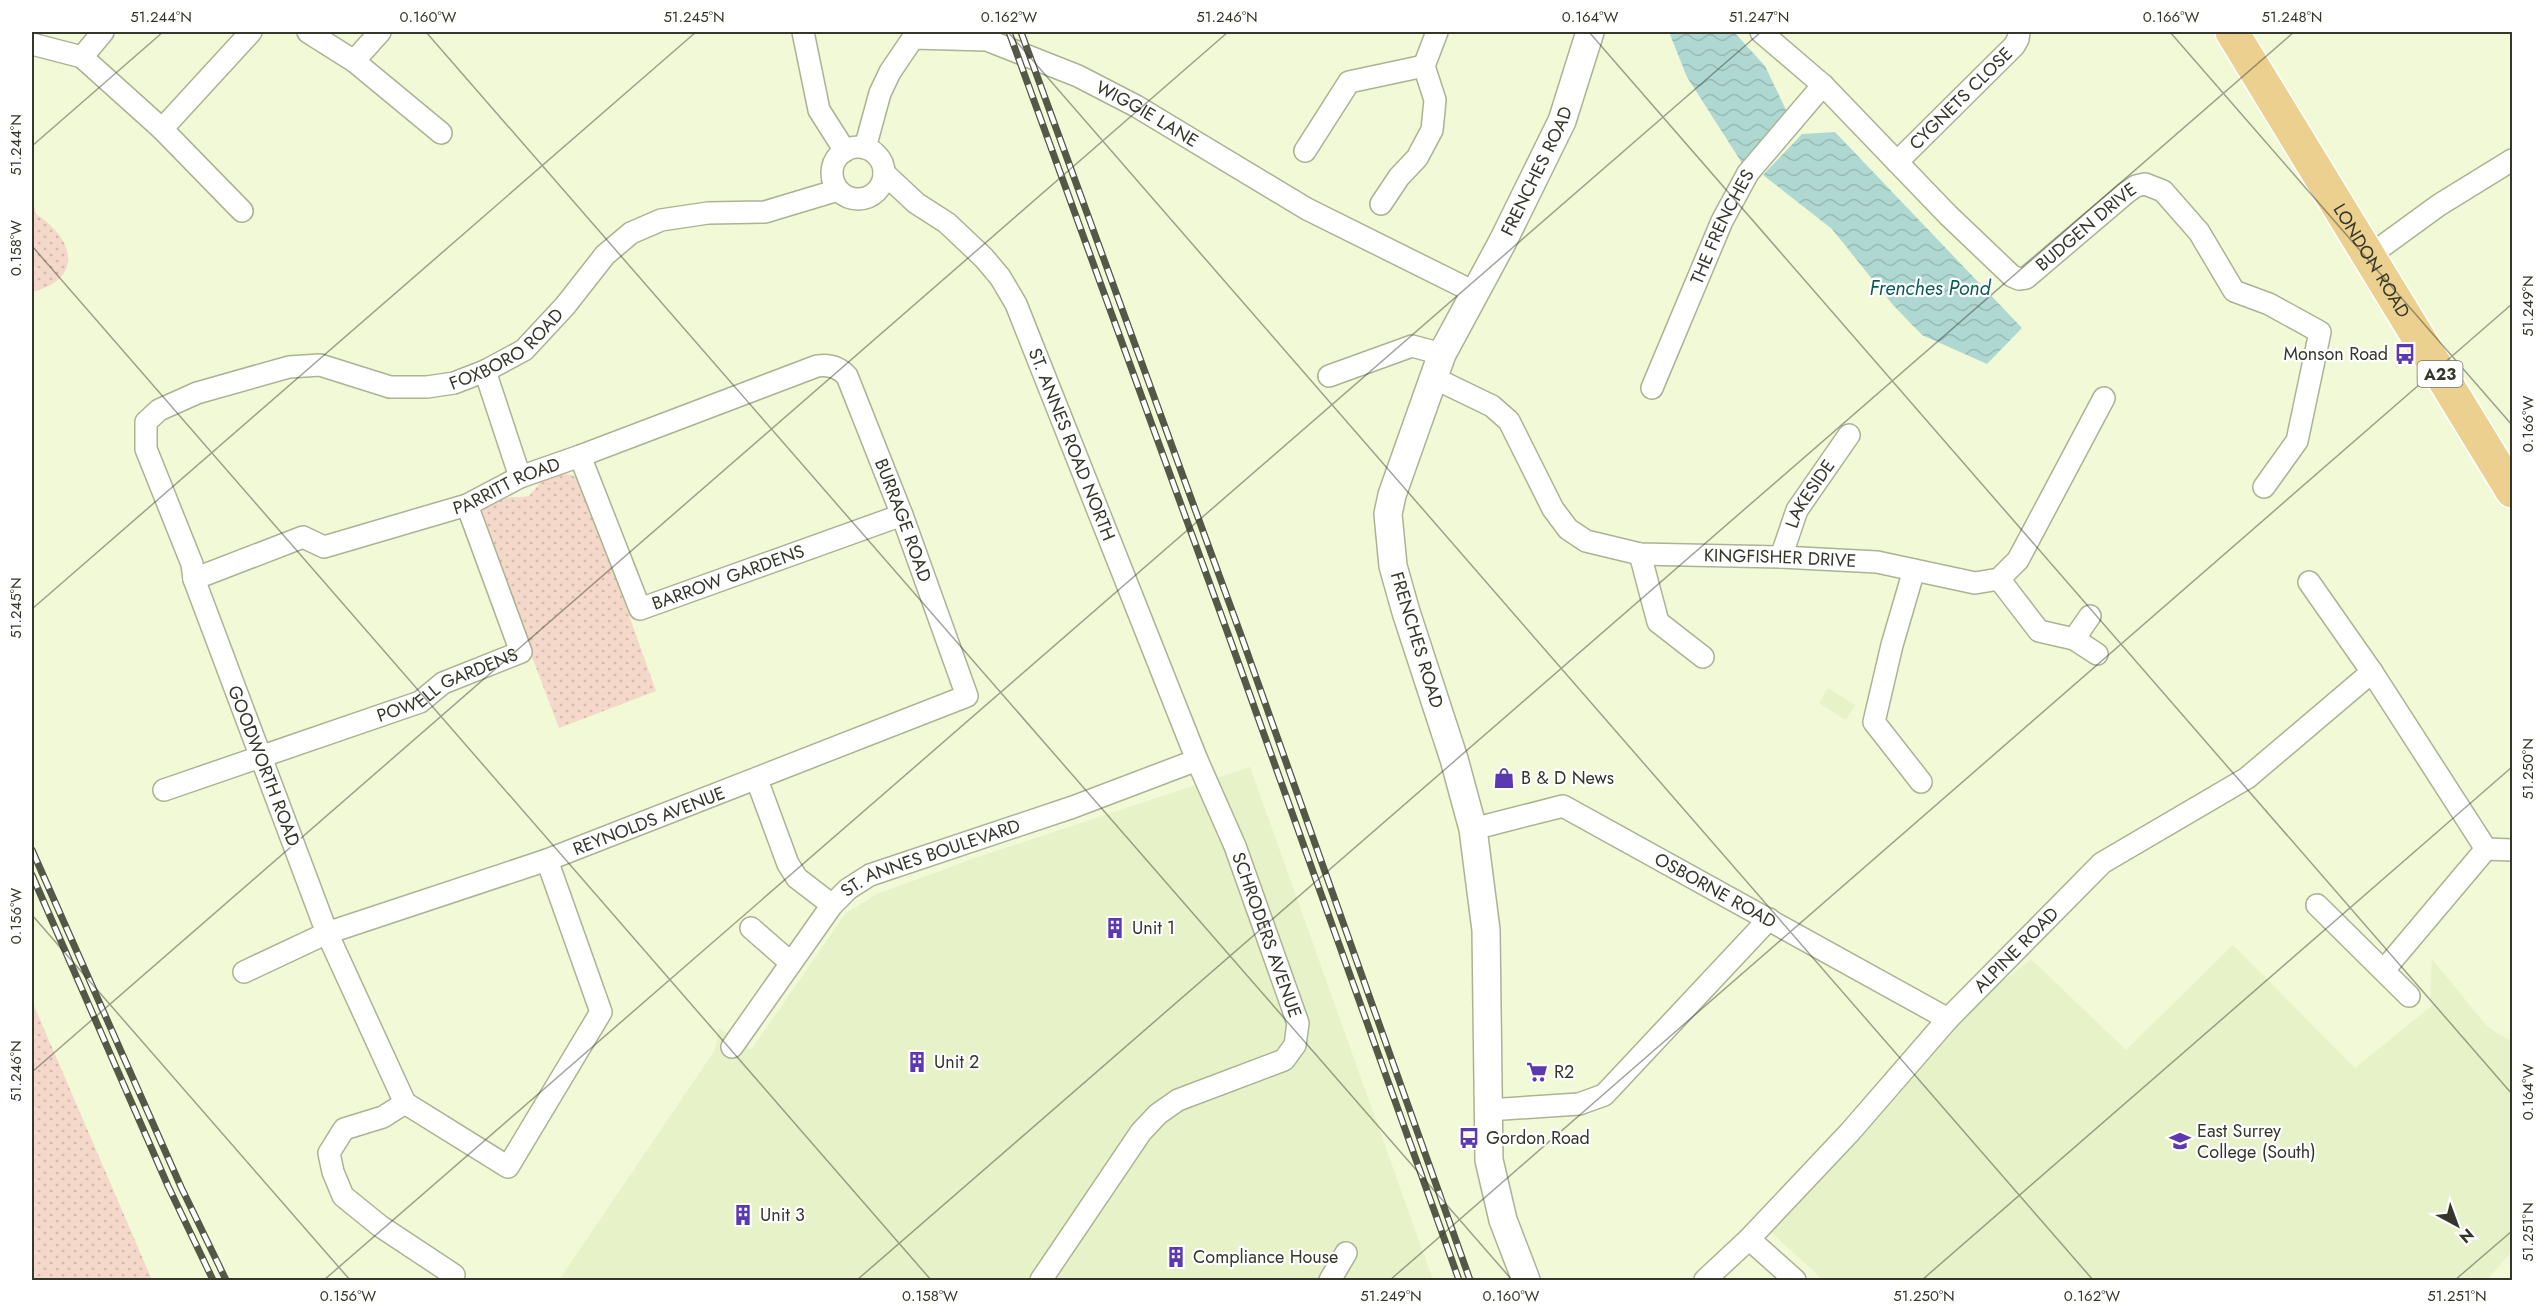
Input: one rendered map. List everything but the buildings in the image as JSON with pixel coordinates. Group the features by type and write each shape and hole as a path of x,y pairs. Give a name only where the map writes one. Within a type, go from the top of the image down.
{"main road":[{"name":"LONDON ROAD","path":"2232,32 2512,491"}],"street":[{"path":"82,57 103,32"},
{"path":"162,129 251,32"},
{"path":"308,32 354,61 441,133"},
{"path":"354,61 380,32"},
{"path":"803,32 819,110 855,149 874,152 881,160 884,173 879,189 862,199 847,196 838,190 832,173 833,166 855,149"},
{"path":"1381,204 1399,177 1417,158 1432,130 1435,100 1424,66 1437,32"},
{"name":"FRENCHES ROAD","path":"1526,1281 1503,1220 1489,1160 1486,930 1473,829 1454,759 1393,566 1389,524 1392,495 1437,365 1474,291 1503,241 1562,121 1590,32"},
{"name":"BUDGEN DRIVE","path":"1761,32 1823,85 1948,215 2012,276 2019,279 2026,278 2136,186 2145,184 2163,191 2199,232 2234,291 2269,304 2320,332 2297,441 2264,487"},
{"name":"CYGNETS CLOSE","path":"1897,162 2014,46 2019,32"},
{"name":"WIGGIE LANE","path":"855,149 885,83 913,38 987,40 1078,76 1136,106 1307,208 1474,291"},
{"path":"32,44 82,57 162,129 242,211"},
{"path":"1305,151 1349,82 1424,66"},
{"name":"THE FRENCHES","path":"1652,388 1722,221 1748,173 1823,85"},
{"path":"2369,256 2439,205 2512,160"},
{"name":"ST. ANNES ROAD NORTH","path":"884,173 916,203 947,223 984,258 1016,304 1197,760"},
{"name":"FOXBORO ROAD","path":"146,422 159,410 197,393 289,367 320,364 390,387 427,387 454,383 485,371 524,350 565,306 604,255 631,233 661,220 708,213 765,212 838,190"},
{"name":"KINGFISHER DRIVE","path":"1329,376 1412,346 1509,420 1553,509 1568,529 1586,541 1640,554 1877,562 1976,583 1999,579"},
{"name":"BURRAGE ROAD","path":"817,366 826,364 848,376 902,515 967,696"},
{"name":"PARRITT ROAD","path":"194,579 303,537 324,547 467,505 520,477 817,366"},
{"path":"485,371 520,477"},
{"path":"2097,654 2074,639 2039,631 1999,579 2018,560 2104,398"},
{"name":"GOODWORTH ROAD","path":"146,422 146,449 192,564 194,579 327,933 405,1103"},
{"name":"LAKESIDE","path":"1780,557 1797,510 1849,435"},
{"name":"BARROW GARDENS","path":"580,456 640,609 902,515"},
{"name":"POWELL GARDENS","path":"260,756 420,702 443,683 521,652 467,505"},
{"path":"1640,554 1658,622 1703,657"},
{"path":"1914,570 1892,645 1874,722 1921,782"},
{"path":"2309,582 2373,672 2486,849"},
{"path":"2074,639 2090,616"},
{"name":"ALPINE ROAD","path":"1705,1281 1749,1239 1850,1132 1948,1019 2102,863 2247,778 2373,672"},
{"name":"REYNOLDS AVENUE","path":"244,972 327,933 547,860 757,780 967,696"},
{"path":"164,790 260,756"},
{"name":"ST. ANNES BOULEVARD","path":"732,1047 832,905 848,889 870,875 1073,807 1197,760"},
{"name":"SCHRODERS AVENUE","path":"1041,1281 1141,1132 1158,1114 1178,1100 1284,1060 1295,1045 1298,1023 1294,1009 1234,846 1197,760"},
{"path":"757,780 788,864 797,878 832,905"},
{"name":"OSBORNE ROAD","path":"1473,829 1563,806 1948,1019"},
{"path":"2486,849 2512,850"},
{"path":"2385,970 2486,849"},
{"path":"454,1275 380,1226 343,1196 333,1172 329,1153 344,1129 384,1116 405,1103 508,1167 601,1012 547,860"},
{"path":"2317,905 2409,996"},
{"path":"1488,1110 1579,1104 1604,1095 1768,919"},
{"path":"752,928 791,963"},
{"path":"1749,1239 1795,1281"},
{"path":"1330,1281 1346,1253"}],"shaded area":[{"path":"32,197 36,214 59,235 66,246 68,258 66,268 60,278 49,286 32,292"},
{"path":"559,473 572,475 581,481 656,691 559,728 479,517 489,503 501,498 529,496 541,482"},
{"path":"1828,688 1855,705 1846,720 1819,703"},
{"path":"1250,767 1433,1280 559,1280 715,1050 719,1028 751,1050 846,913 877,894 975,858"},
{"name":"East Surrey College (South)","path":"2233,945 2355,1068 2434,1004 2430,999 2432,959 2486,1025 2512,1041 2512,1251 2487,1280 1823,1280 1770,1231 1978,1001 2031,959 2126,1050"},
{"path":"32,1001 152,1280 32,1280"}],"water":[{"path":"1669,32 1734,32 1765,66 1787,112 1742,163 1687,77"},
{"name":"Frenches Pond","path":"1835,132 2022,328 1987,364 1922,335 1893,305 1832,229 1763,175 1802,134"}],"railway":[{"path":"1009,32 1231,642 1459,1280"},
{"path":"1021,32 1242,638 1470,1280"},
{"path":"32,850 181,1187 226,1280"},
{"path":"32,875 168,1186 213,1280"}],"place":[{"name":"Monson Road","path":"2405,354"},
{"name":"B & D News","path":"1504,778"},
{"name":"Unit 1","path":"1115,928"},
{"name":"Unit 2","path":"917,1062"},
{"name":"R2","path":"1537,1072"},
{"name":"Gordon Road","path":"1469,1138"},
{"name":"East Surrey College (South)","path":"2180,1141"},
{"name":"Unit 3","path":"743,1215"},
{"name":"Compliance House","path":"1176,1257"}]}
